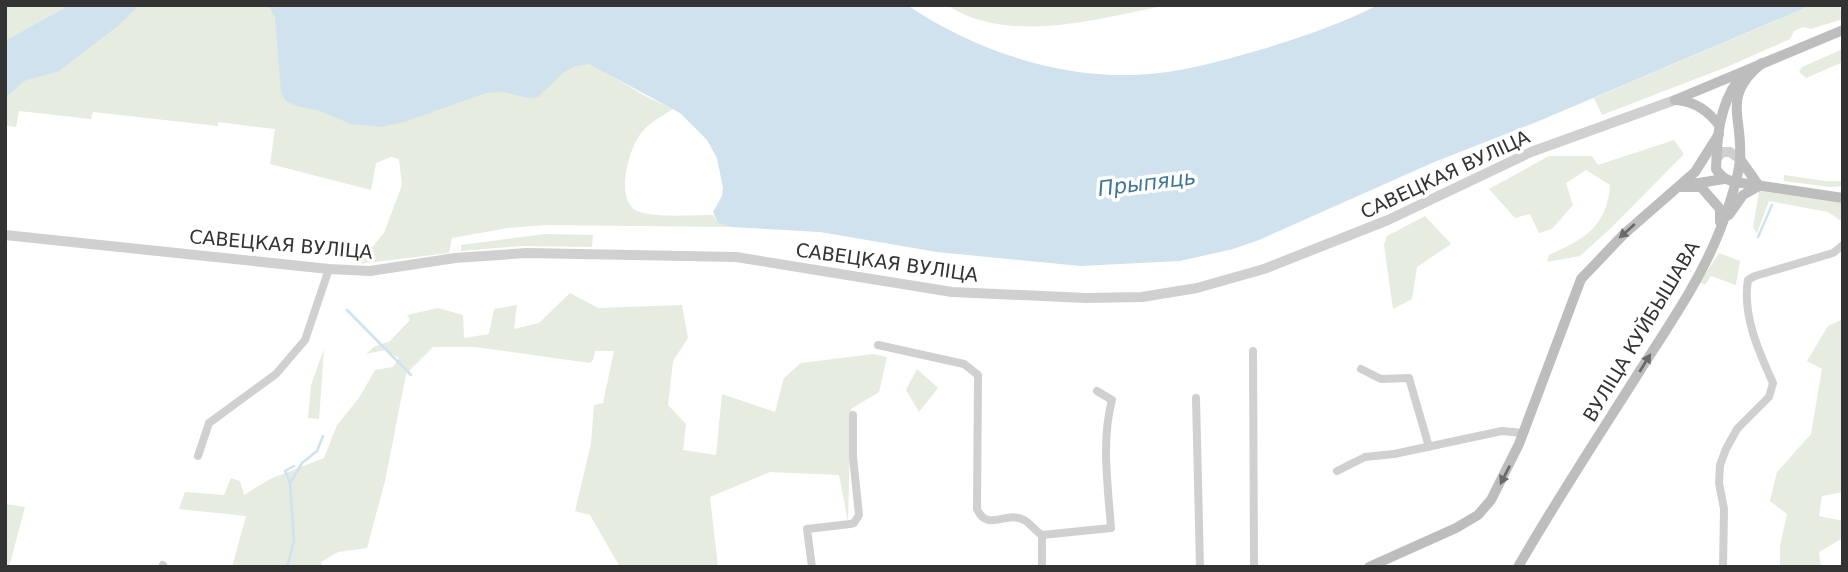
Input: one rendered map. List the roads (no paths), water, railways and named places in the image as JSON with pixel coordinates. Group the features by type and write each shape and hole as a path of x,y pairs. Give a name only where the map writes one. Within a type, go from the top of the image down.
{"main road":[{"name":"САВЕЦКАЯ ВУЛІЦА","path":"1675,100 1843,30"},
{"path":"1729,181 1716,169 1719,129 1728,97 1744,73 1762,63"},
{"name":"ВУЛІЦА КУЙБЫШАВА","path":"1518,567 1661,338 1708,257 1720,229 1729,181 1740,159 1735,108 1737,95 1750,73 1762,63"},
{"path":"1708,86 1724,92 1735,108"},
{"path":"1675,100 1697,105 1719,129"},
{"path":"1369,567 1456,528 1478,515 1491,499 1523,433 1581,278 1624,234 1695,172 1719,129"},
{"path":"1740,159 1759,186"},
{"path":"1679,187 1710,180 1729,181 1843,198"},
{"path":"1720,229 1743,195 1759,186"},
{"path":"1679,187 1701,187 1710,196 1720,209 1720,229"}],"street":[{"name":"САВЕЦКАЯ ВУЛІЦА","path":"5,235 370,271 455,258 527,253 736,257 952,292 1086,298 1142,297 1198,288 1264,269 1388,220 1531,152 1675,100"},
{"path":"1717,158 1722,152 1730,152 1740,159"},
{"path":"1723,567 1724,509 1719,483 1720,465 1737,429 1769,397 1773,383 1760,353 1748,308 1748,280 1755,275 1833,253 1843,245"},
{"path":"198,456 209,422 276,374 306,340 329,269"},
{"path":"878,345 964,364 976,371 977,509 981,517 988,521 1023,519 1042,536 1042,567"},
{"path":"1253,351 1254,567"},
{"path":"1361,369 1381,379 1409,378 1429,447"},
{"path":"1042,536 1111,528 1106,464 1109,409 1112,400 1097,391"},
{"path":"1196,398 1200,567"},
{"path":"812,567 807,529 854,523 859,515 853,457 853,415"},
{"path":"1337,471 1365,457 1429,447 1502,430 1523,433"}],"water":[{"path":"70,5 139,5 119,25 59,71 24,81 5,98 5,41"},
{"name":"Прыпяць","path":"268,5 907,5 959,35 1015,57 1074,71 1133,75 1182,69 1263,49 1321,30 1378,5 1812,5 1539,121 1432,163 1259,240 1180,261 1081,266 937,252 820,232 731,227 718,223 713,212 722,196 723,188 717,158 707,140 680,113 589,64 575,66 564,72 538,97 528,98 504,92 486,93 404,122 381,127 351,124 320,111 287,102 281,93 275,17"}],"waterway":[{"path":"1758,237 1772,205"},
{"path":"347,310 411,375"},
{"path":"287,567 294,541 290,483 302,463 317,451 323,436"},
{"path":"290,483 285,471 294,466"}]}
